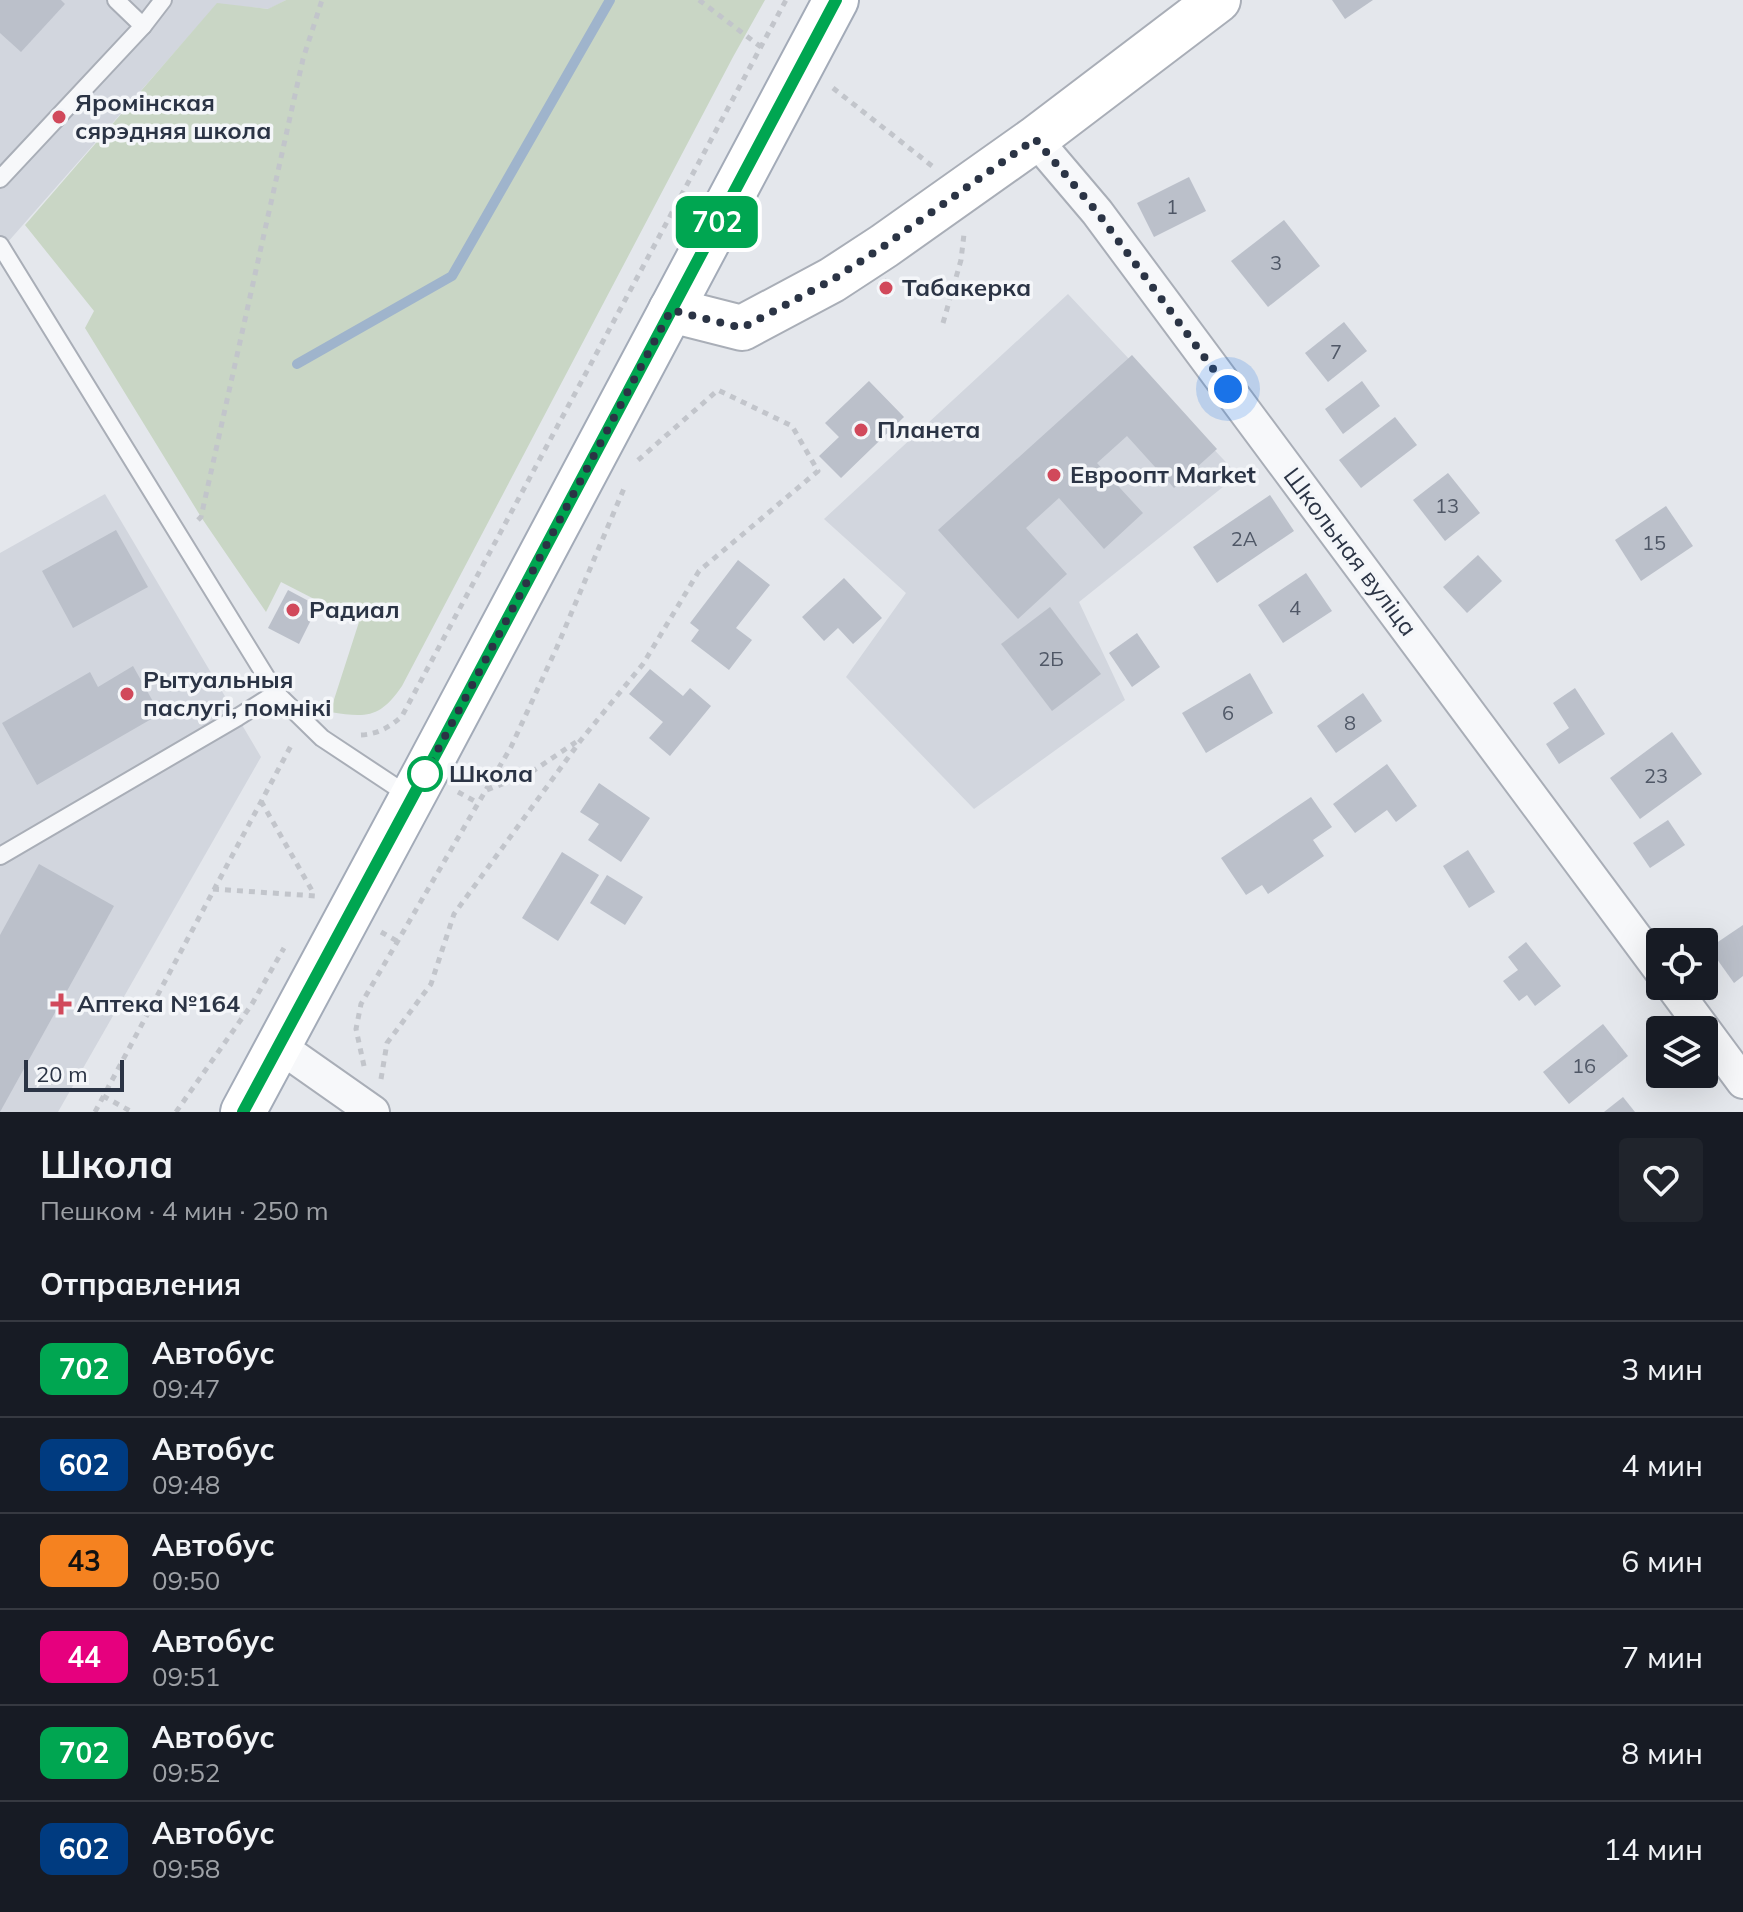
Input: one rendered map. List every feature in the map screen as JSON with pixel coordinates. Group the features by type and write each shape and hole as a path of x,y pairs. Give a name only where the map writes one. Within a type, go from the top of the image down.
{"main road":[{"path":"243,1112 836,0"},
{"path":"671,310 742,328 832,280 1035,139 1218,0"}],"street":[{"name":"Школьная вуліца","path":"1035,139 1097,212 1646,951"},
{"path":"1682,1000 1743,1082"},
{"path":"279,1046 377,1098"}],"lane":[{"path":"116,0 143,26"},
{"path":"0,179 143,26 163,0"},
{"path":"0,245 276,693 322,738 412,798"},
{"path":"0,856 276,693"}],"path":[{"path":"183,539 201,517 303,59 322,0"},
{"path":"699,0 761,47"},
{"path":"95,1112 295,739 372,734 390,727 402,716 786,0"},
{"path":"832,88 938,171"},
{"path":"943,323 961,260 964,233"},
{"path":"377,1098 387,1043 431,984 454,914 581,740 643,664 699,571 818,471 792,426 718,390 634,464"},
{"path":"365,1069 356,1029 361,1004 511,747 628,478"},
{"path":"486,790 530,773 581,740"},
{"path":"261,801 314,895"},
{"path":"213,889 314,895"},
{"path":"306,909 314,895"},
{"path":"176,1112 252,1004 291,936"},
{"path":"103,1096 132,1112"}],"shaded area":[{"name":"Яромінская сярэдняя школа","path":"0,0 286,0 269,9 217,4 0,251"},
{"path":"1068,294 1238,475 1079,602 1125,700 974,809 846,677 906,593 824,519"},
{"path":"105,494 261,757 58,1112 0,1112 0,553"}],"green space":[{"path":"286,0 765,0 402,686 379,710 363,715 330,712 359,622 281,582 266,612 201,517 85,328 94,311 25,225 217,3 268,9"}],"building":[{"path":"0,0 61,0 65,4 21,52 0,33"},
{"path":"1332,0 1373,0 1345,19"},
{"path":"1189,177 1206,211 1154,237 1137,203"},
{"path":"1284,220 1320,266 1268,307 1231,261"},
{"name":"Табакерка","path":"886,278 895,292 886,298 877,284"},
{"path":"1344,322 1367,351 1328,382 1305,353"},
{"name":"Евроопт Market","path":"1132,355 1217,449 1174,488 1127,436 1097,463 1143,513 1104,549 1059,498 1026,528 1067,574 1018,619 938,530"},
{"name":"Планета","path":"869,381 904,417 841,478 819,456 839,437 825,423"},
{"path":"1362,381 1380,406 1343,434 1325,409"},
{"path":"1395,417 1417,445 1361,488 1339,460"},
{"path":"1448,473 1480,513 1445,541 1413,500"},
{"path":"1270,495 1294,531 1217,583 1193,547"},
{"path":"1666,506 1693,546 1641,581 1615,540"},
{"path":"116,530 148,587 73,628 42,571"},
{"path":"1478,555 1502,581 1467,613 1443,587"},
{"path":"738,560 770,585 736,628 752,640 729,670 691,641 699,630 690,623"},
{"path":"1306,573 1332,611 1283,643 1258,605"},
{"path":"844,578 882,618 853,644 838,628 824,641 802,617"},
{"path":"288,590 318,606 299,644 268,628"},
{"path":"1050,607 1101,674 1052,711 1001,644"},
{"path":"1137,633 1160,667 1132,687 1109,653"},
{"path":"133,666 160,714 37,785 2,723 90,672 98,687"},
{"path":"650,669 683,696 690,688 711,706 670,756 649,738 663,722 629,694"},
{"path":"1250,673 1273,713 1206,753 1182,713"},
{"path":"1575,688 1605,734 1559,764 1546,744 1569,728 1553,703"},
{"path":"1363,693 1382,721 1336,753 1317,726"},
{"path":"1672,732 1702,774 1640,819 1610,778"},
{"path":"1387,764 1417,806 1396,822 1387,810 1355,833 1333,804"},
{"path":"599,783 650,818 621,862 588,840 599,824 580,812"},
{"path":"1311,797 1332,827 1313,840 1324,856 1268,894 1262,885 1246,895 1221,858"},
{"path":"1668,820 1685,845 1650,868 1633,843"},
{"path":"1468,850 1495,892 1469,908 1443,866"},
{"path":"562,852 599,875 558,941 522,918"},
{"path":"39,864 114,906 0,1112 0,935"},
{"path":"607,875 643,897 625,925 590,903"},
{"path":"1743,925 1743,976 1734,983 1718,961 1718,942"},
{"path":"1526,942 1561,986 1535,1006 1527,995 1519,1001 1503,981 1518,970 1508,957"},
{"path":"1603,1024 1628,1056 1569,1104 1543,1072"},
{"path":"1623,1097 1635,1112 1604,1112"}],"waterway":[{"path":"297,364 452,276 610,0"}],"bus line":[{"name":"702","path":"243,1112 836,0"}],"place":[{"name":"Яромінская сярэдняя школа","path":"59,117"},
{"name":"Табакерка","path":"886,288"},
{"name":"Планета","path":"861,430"},
{"name":"Евроопт Market","path":"1054,475"},
{"name":"Радиал","path":"293,610"},
{"name":"Рытуальныя паслугі, помнікі","path":"127,694"},
{"name":"Школа","path":"425,774"},
{"name":"Аптека №164","path":"61,1004"}],"route":[{"path":"425,774 671,310 742,328 832,280 1035,139 1097,212 1228,389"}]}
